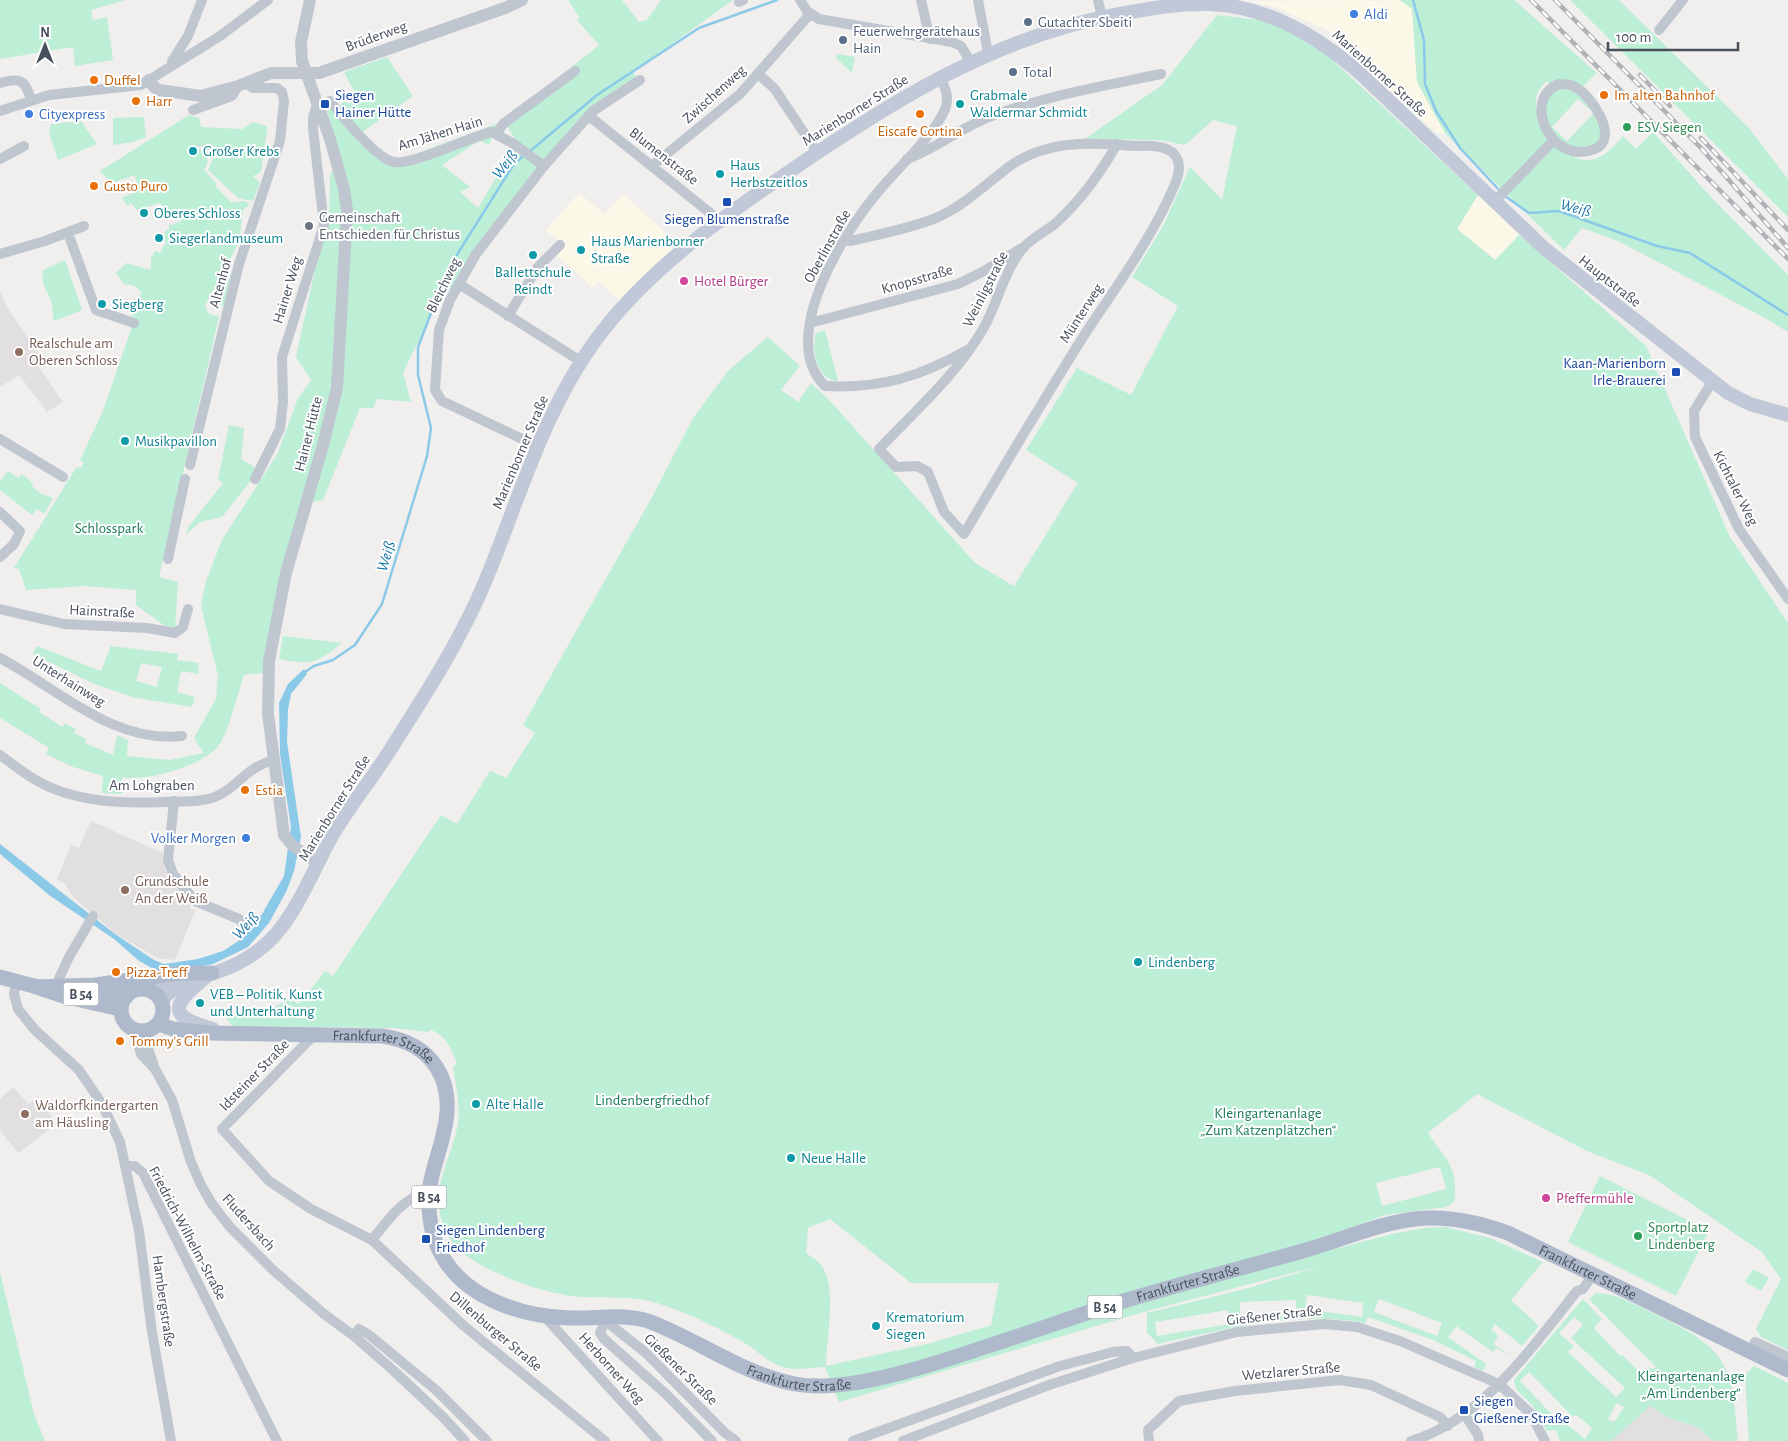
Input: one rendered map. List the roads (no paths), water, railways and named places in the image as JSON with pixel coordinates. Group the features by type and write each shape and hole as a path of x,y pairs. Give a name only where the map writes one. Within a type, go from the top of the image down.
{"main road":[{"name":"Marienborner Straße","path":"153,1015 170,991 248,958 263,948 282,928 336,830 398,739 470,615 537,446 557,404 595,341 626,305 682,250 719,220 818,152 940,77 988,53 1042,33 1102,17 1152,8 1211,1 1274,18 1299,29 1325,45 1362,75 1497,199"},
{"name":"Hauptstraße","path":"1497,199 1566,267 1712,382 1750,404 1788,415"},
{"path":"36,987 56,984 95,985 180,973 205,975"},
{"path":"205,975 180,1000 180,1012 190,1022 228,1034"},
{"name":"B 54","path":"0,977 153,1015"},
{"name":"B 54","path":"123,1008 139,990 153,1015"},
{"name":"Frankfurter Straße","path":"153,1015 173,1029 198,1032 382,1036 399,1038 414,1044 430,1058 439,1072 446,1090 445,1130 430,1189 429,1211 435,1242 442,1256 462,1282 475,1292 505,1305 544,1316 607,1317 644,1320 761,1374 796,1384 832,1386 881,1377 958,1356 1120,1302 1406,1220 1444,1218 1473,1222 1508,1233 1788,1370"}],"street":[{"path":"169,66 188,36 202,0"},
{"path":"0,111 49,95 136,86 220,36 268,0"},
{"name":"Hainer Hütte","path":"310,0 301,42 302,61 344,188 347,210 340,359 331,417 286,574 274,632 267,697 282,827 288,841 317,863"},
{"name":"Brüderweg","path":"149,80 159,90 201,96 271,73 306,75 318,73 505,8 522,0"},
{"path":"801,0 810,14 819,19 960,46 970,61"},
{"path":"921,0 930,39"},
{"path":"978,0 988,53"},
{"path":"1098,0 1102,17"},
{"path":"1659,30 1683,0"},
{"name":"Zwischenweg","path":"652,166 740,94 810,14"},
{"path":"496,133 504,124 575,71"},
{"path":"758,74 774,88 818,152"},
{"name":"Oberlinstraße","path":"906,160 922,154 957,132 988,117 1044,99 1161,74"},
{"name":"Oberlinstraße","path":"940,77 947,93 945,110 906,160 877,192 845,240 820,286 810,323 809,358 818,379 825,386 892,383 944,363 971,348"},
{"path":"0,83 12,80 21,81 27,87 31,100"},
{"name":"Bleichweg","path":"537,446 442,401 435,390 439,330 458,284 476,254 544,166 599,107 640,80"},
{"name":"Brüderweg","path":"193,110 232,96 241,84"},
{"name":"Altenhof","path":"190,465 239,264 280,141 284,101 282,92 277,88 253,88 241,84"},
{"path":"1559,84 1574,86 1594,107 1602,120 1605,127 1602,143 1592,150 1581,151 1559,146 1553,141 1546,132 1543,120 1543,101 1546,93 1552,87 1559,84"},
{"name":"Am Jähen Hain","path":"330,101 352,127 387,159 394,162 413,159 481,134 496,133 544,166"},
{"name":"Hainer Weg","path":"256,479 280,429 283,402 282,357 324,225 313,129 313,117 317,105"},
{"name":"Blumenstraße","path":"589,116 719,220"},
{"path":"1497,199 1553,141"},
{"path":"845,240 852,241 935,218 971,198 1012,165 1040,150 1078,144 1117,144"},
{"name":"Weinligstraße","path":"879,448 961,363 984,327 1014,262 1025,246 1055,223 1081,198 1100,174 1117,144"},
{"name":"Münterweg","path":"879,448 896,467 917,466 928,472 944,512 964,534 1061,372 1153,228 1174,185 1180,165 1176,156 1170,150 1117,144"},
{"path":"0,159 24,146"},
{"path":"0,254 68,233 84,226"},
{"path":"68,233 96,310 134,323"},
{"path":"508,316 538,268 560,246"},
{"name":"Knopsstraße","path":"810,323 958,284 984,271 1025,246"},
{"path":"458,284 582,362"},
{"name":"Kichtaler Weg","path":"1712,382 1699,400 1694,411 1693,428 1695,437 1739,529 1788,600"},
{"path":"0,439 63,477"},
{"path":"168,559 185,479"},
{"path":"0,512 19,534 0,557"},
{"name":"Hainstraße","path":"0,609 64,624 146,628 175,633 183,627 188,609"},
{"name":"Unterhainweg","path":"0,658 30,674 102,720 155,736 182,736"},
{"name":"Am Lohgraben","path":"0,755 40,782 87,798 133,803 204,800 219,795 254,767 274,760"},
{"path":"174,802 168,860 173,874 195,901 238,919 246,928"},
{"path":"56,984 68,957 91,920"},
{"name":"Friedrich-Wilhelm-Straße","path":"16,982 14,994 18,1010 36,1030 79,1070 91,1087 117,1135 125,1166 135,1166 143,1173 277,1441"},
{"name":"Fludersbach","path":"153,1015 141,1054 155,1069 172,1100 191,1162 212,1204 230,1227 273,1270 324,1314 368,1334 436,1390 487,1441"},
{"name":"Idsteiner Straße","path":"314,1035 222,1129 269,1182 311,1209 372,1240"},
{"name":"Hambergstraße","path":"125,1166 139,1231 152,1332 171,1441"},
{"path":"372,1240 398,1206 413,1196 430,1189"},
{"name":"Dillenburger Straße","path":"372,1240 464,1326 605,1441"},
{"path":"1411,1441 1428,1439 1466,1414 1487,1397 1577,1291 1577,1285 1589,1272"},
{"name":"Herborner Weg","path":"544,1316 658,1441"},
{"path":"607,1317 600,1333 603,1338 666,1394 712,1441"},
{"name":"Gießener Straße","path":"607,1317 612,1326 646,1353 724,1432 736,1441"},
{"name":"Gießener Straße","path":"903,1441 1049,1385 1133,1358 1237,1332 1324,1324 1358,1327 1391,1338 1428,1352 1499,1384 1530,1414 1545,1441"},
{"name":"Fludersbach","path":"356,1329 443,1416 465,1441"},
{"path":"1750,1352 1755,1342 1788,1357"},
{"name":"Gießener Straße","path":"854,1441 1060,1366 1113,1352 1127,1351 1133,1358"},
{"name":"Wetzlarer Straße","path":"1149,1441 1148,1430 1179,1401 1235,1391 1340,1380 1371,1385 1440,1416 1448,1426"},
{"path":"1466,1414 1478,1434 1479,1441"}],"water":[{"path":"304,669 307,674 291,694 288,710 287,742 301,837 294,871 287,890 269,923 248,947 213,964 160,973 138,960 114,939 49,895 0,854 0,844 115,934 154,960 164,964 198,959 223,951 243,938 262,914 284,876 291,827 280,754 279,703 288,684"}],"waterway":[{"name":"Weiß","path":"529,152 597,95 699,28 777,0"},
{"name":"Weiß","path":"1413,0 1424,40 1425,84 1436,111 1460,148 1501,192"},
{"name":"Weiß","path":"302,674 314,666 333,660 355,645 382,604 427,456 431,428 418,375 418,347 448,269 514,164 524,155"},
{"name":"Weiß","path":"1505,196 1529,213 1559,211 1657,246 1690,253 1788,315"}],"railway":[{"path":"1531,0 1788,259"},
{"path":"1555,0 1701,148 1788,248"},
{"path":"1640,75 1670,106"},
{"path":"1701,138 1788,230"}],"place":[{"name":"Aldi","path":"1354,14"},
{"name":"Gutachter Sbeiti","path":"1028,22"},
{"name":"Feuerwehrgerätehaus Hain","path":"843,40"},
{"name":"Total","path":"1013,72"},
{"name":"Duffel","path":"94,80"},
{"name":"Im alten Bahnhof","path":"1604,95"},
{"name":"Harr","path":"136,101"},
{"name":"Siegen Hainer Hütte","path":"325,104"},
{"name":"Grabmale Waldermar Schmidt","path":"960,104"},
{"name":"Cityexpress","path":"29,114"},
{"name":"Eiscafe Cortina","path":"920,114"},
{"name":"ESV Siegen","path":"1627,127"},
{"name":"Großer Krebs","path":"193,151"},
{"name":"Haus Herbstzeitlos","path":"720,174"},
{"name":"Gusto Puro","path":"94,186"},
{"name":"Siegen Blumenstraße","path":"727,202"},
{"name":"Oberes Schloss","path":"144,213"},
{"name":"Gemeinschaft Entschieden für Christus","path":"309,226"},
{"name":"Siegerlandmuseum","path":"159,238"},
{"name":"Haus Marienborner Straße","path":"581,250"},
{"name":"Ballettschule Reindt","path":"533,255"},
{"name":"Hotel Bürger","path":"684,281"},
{"name":"Siegberg","path":"102,304"},
{"name":"Realschule am Oberen Schloss","path":"19,352"},
{"name":"Kaan-Marienborn Irle-Brauerei","path":"1676,372"},
{"name":"Musikpavillon","path":"125,441"},
{"name":"Estia","path":"245,790"},
{"name":"Volker Morgen","path":"246,838"},
{"name":"Grundschule An der Weiß","path":"125,890"},
{"name":"Lindenberg","path":"1138,962"},
{"name":"Pizza-Treff","path":"116,972"},
{"name":"VEB – Politik, Kunst und Unterhaltung","path":"200,1003"},
{"name":"Tommy's Grill","path":"120,1041"},
{"name":"Alte Halle","path":"476,1104"},
{"name":"Waldorfkindergarten am Häusling","path":"25,1114"},
{"name":"Neue Halle","path":"791,1158"},
{"name":"Pfeffermühle","path":"1546,1198"},
{"name":"Sportplatz Lindenberg","path":"1638,1236"},
{"name":"Siegen Lindenberg Friedhof","path":"426,1239"},
{"name":"Krematorium Siegen","path":"876,1326"},
{"name":"Siegen Gießener Straße","path":"1464,1410"}],"park label":[{"name":"Schlosspark","path":"109,528"},
{"name":"Lindenbergfriedhof","path":"652,1100"},
{"name":"Kleingartenanlage „Zum Katzenplätzchen“","path":"1268,1122"},
{"name":"Kleingartenanlage „Am Lindenberg“","path":"1691,1384"}]}
